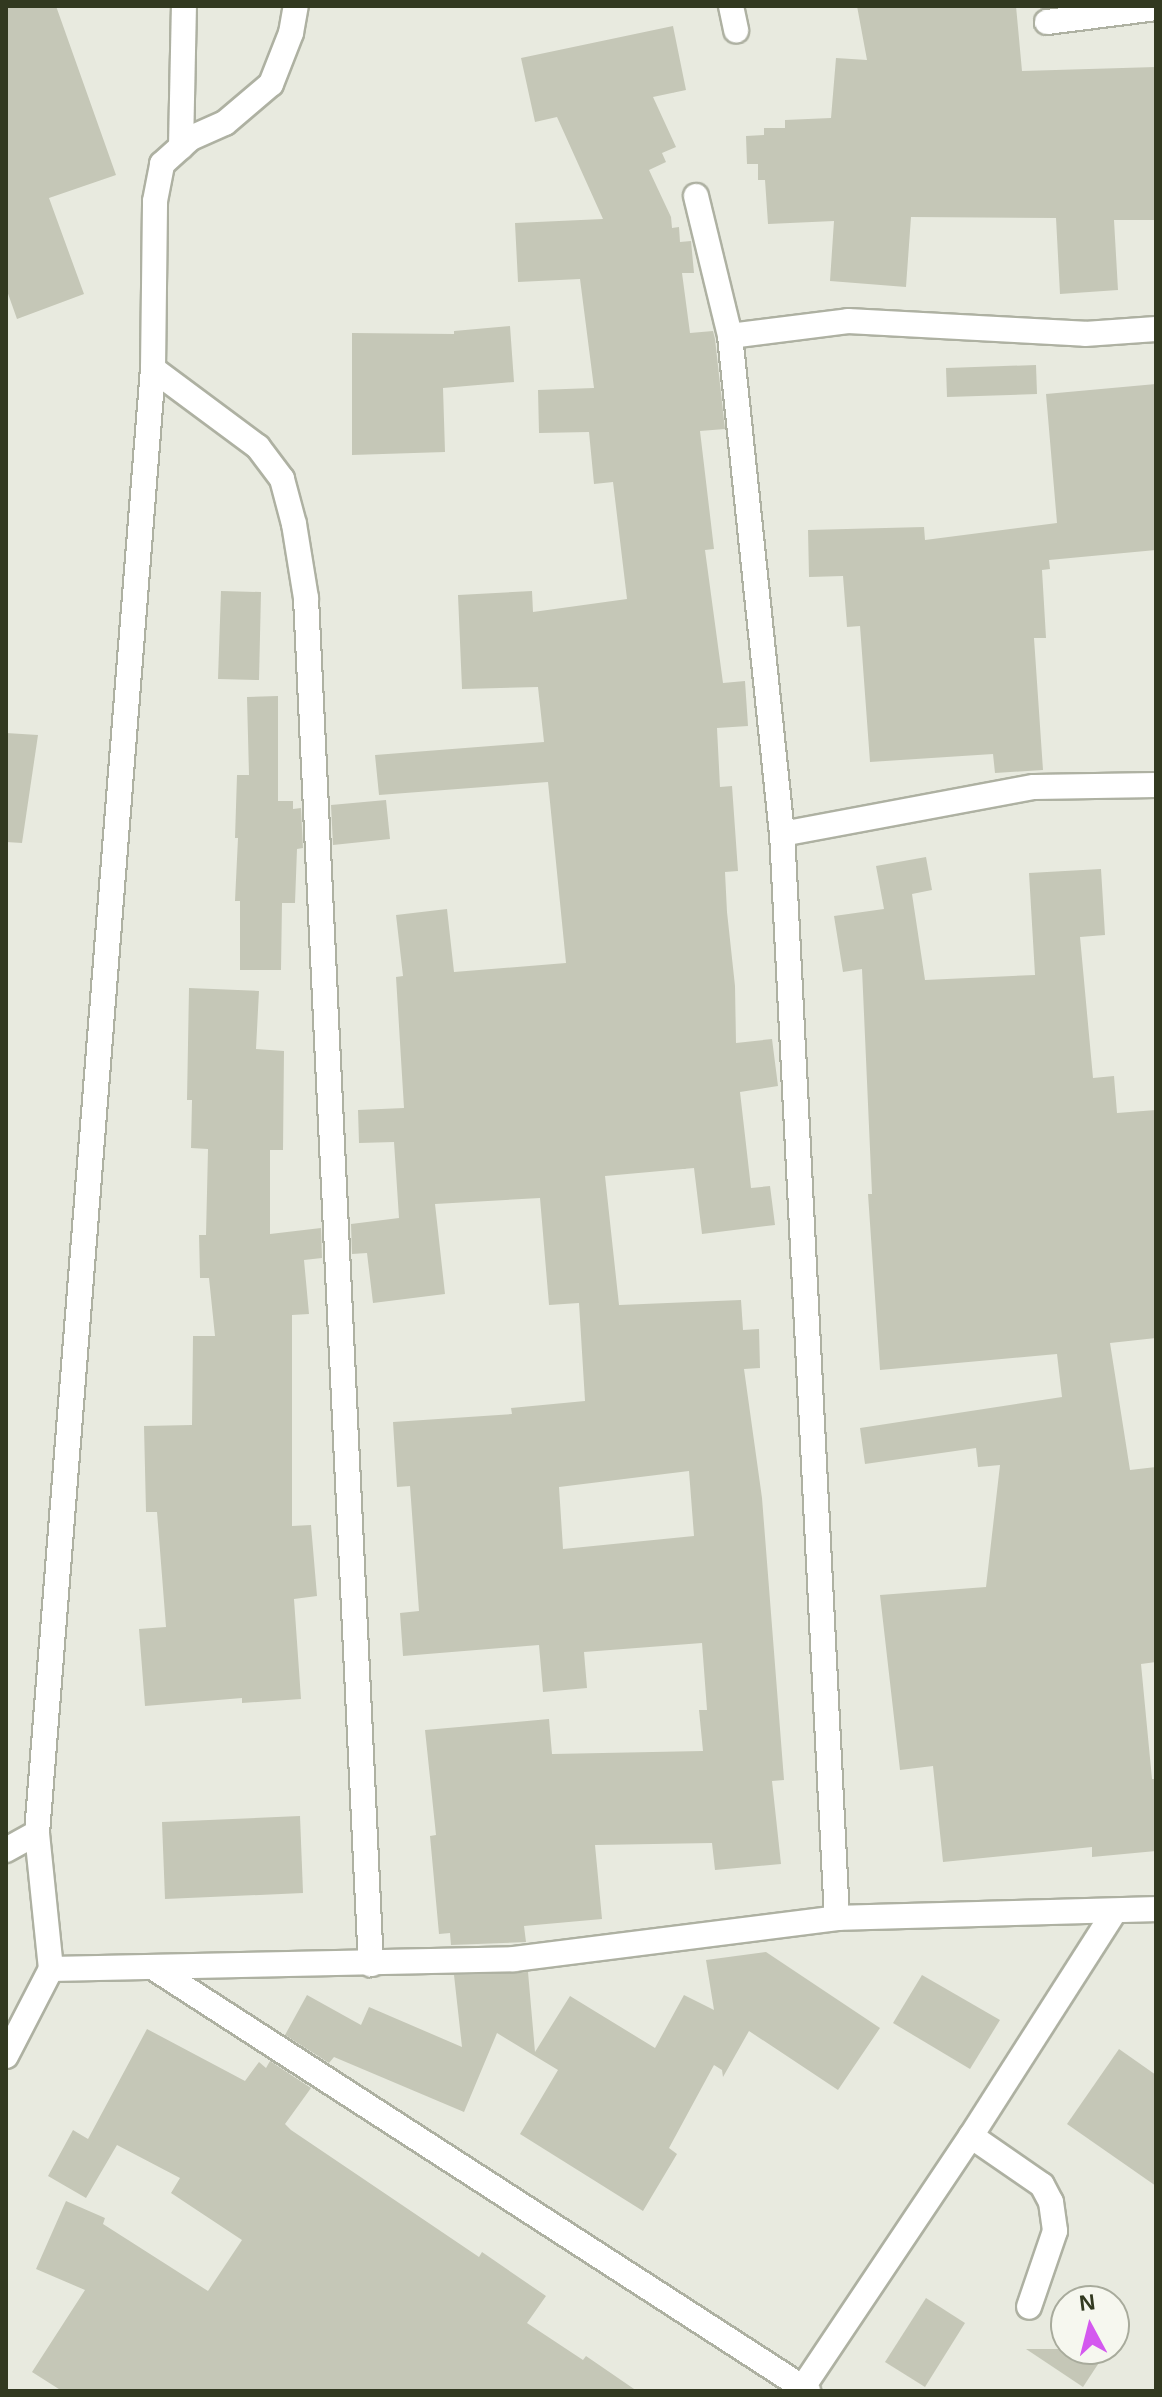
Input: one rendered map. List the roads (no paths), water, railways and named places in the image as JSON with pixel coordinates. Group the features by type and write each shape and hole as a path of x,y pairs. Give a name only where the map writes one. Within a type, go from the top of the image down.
{"street":[{"path":"181,147 184,6"},
{"path":"6,2056 51,1969 37,1833 153,369 155,201 162,164 181,147 225,123 271,84 291,33 296,6"},
{"path":"1047,22 1156,8"},
{"path":"696,196 730,336 782,834 837,1918"},
{"path":"730,336 848,321 1085,334 1156,329"},
{"path":"153,369 258,447 282,479 294,524 306,598 371,1964"},
{"path":"782,834 1034,787 1156,785"},
{"path":"6,1850 37,1833"},
{"path":"51,1969 514,1959 837,1918 1156,1909"},
{"path":"154,1968 806,2389 1114,1912"},
{"path":"971,2136 1042,2185 1051,2202 1055,2231 1029,2307"}]}
